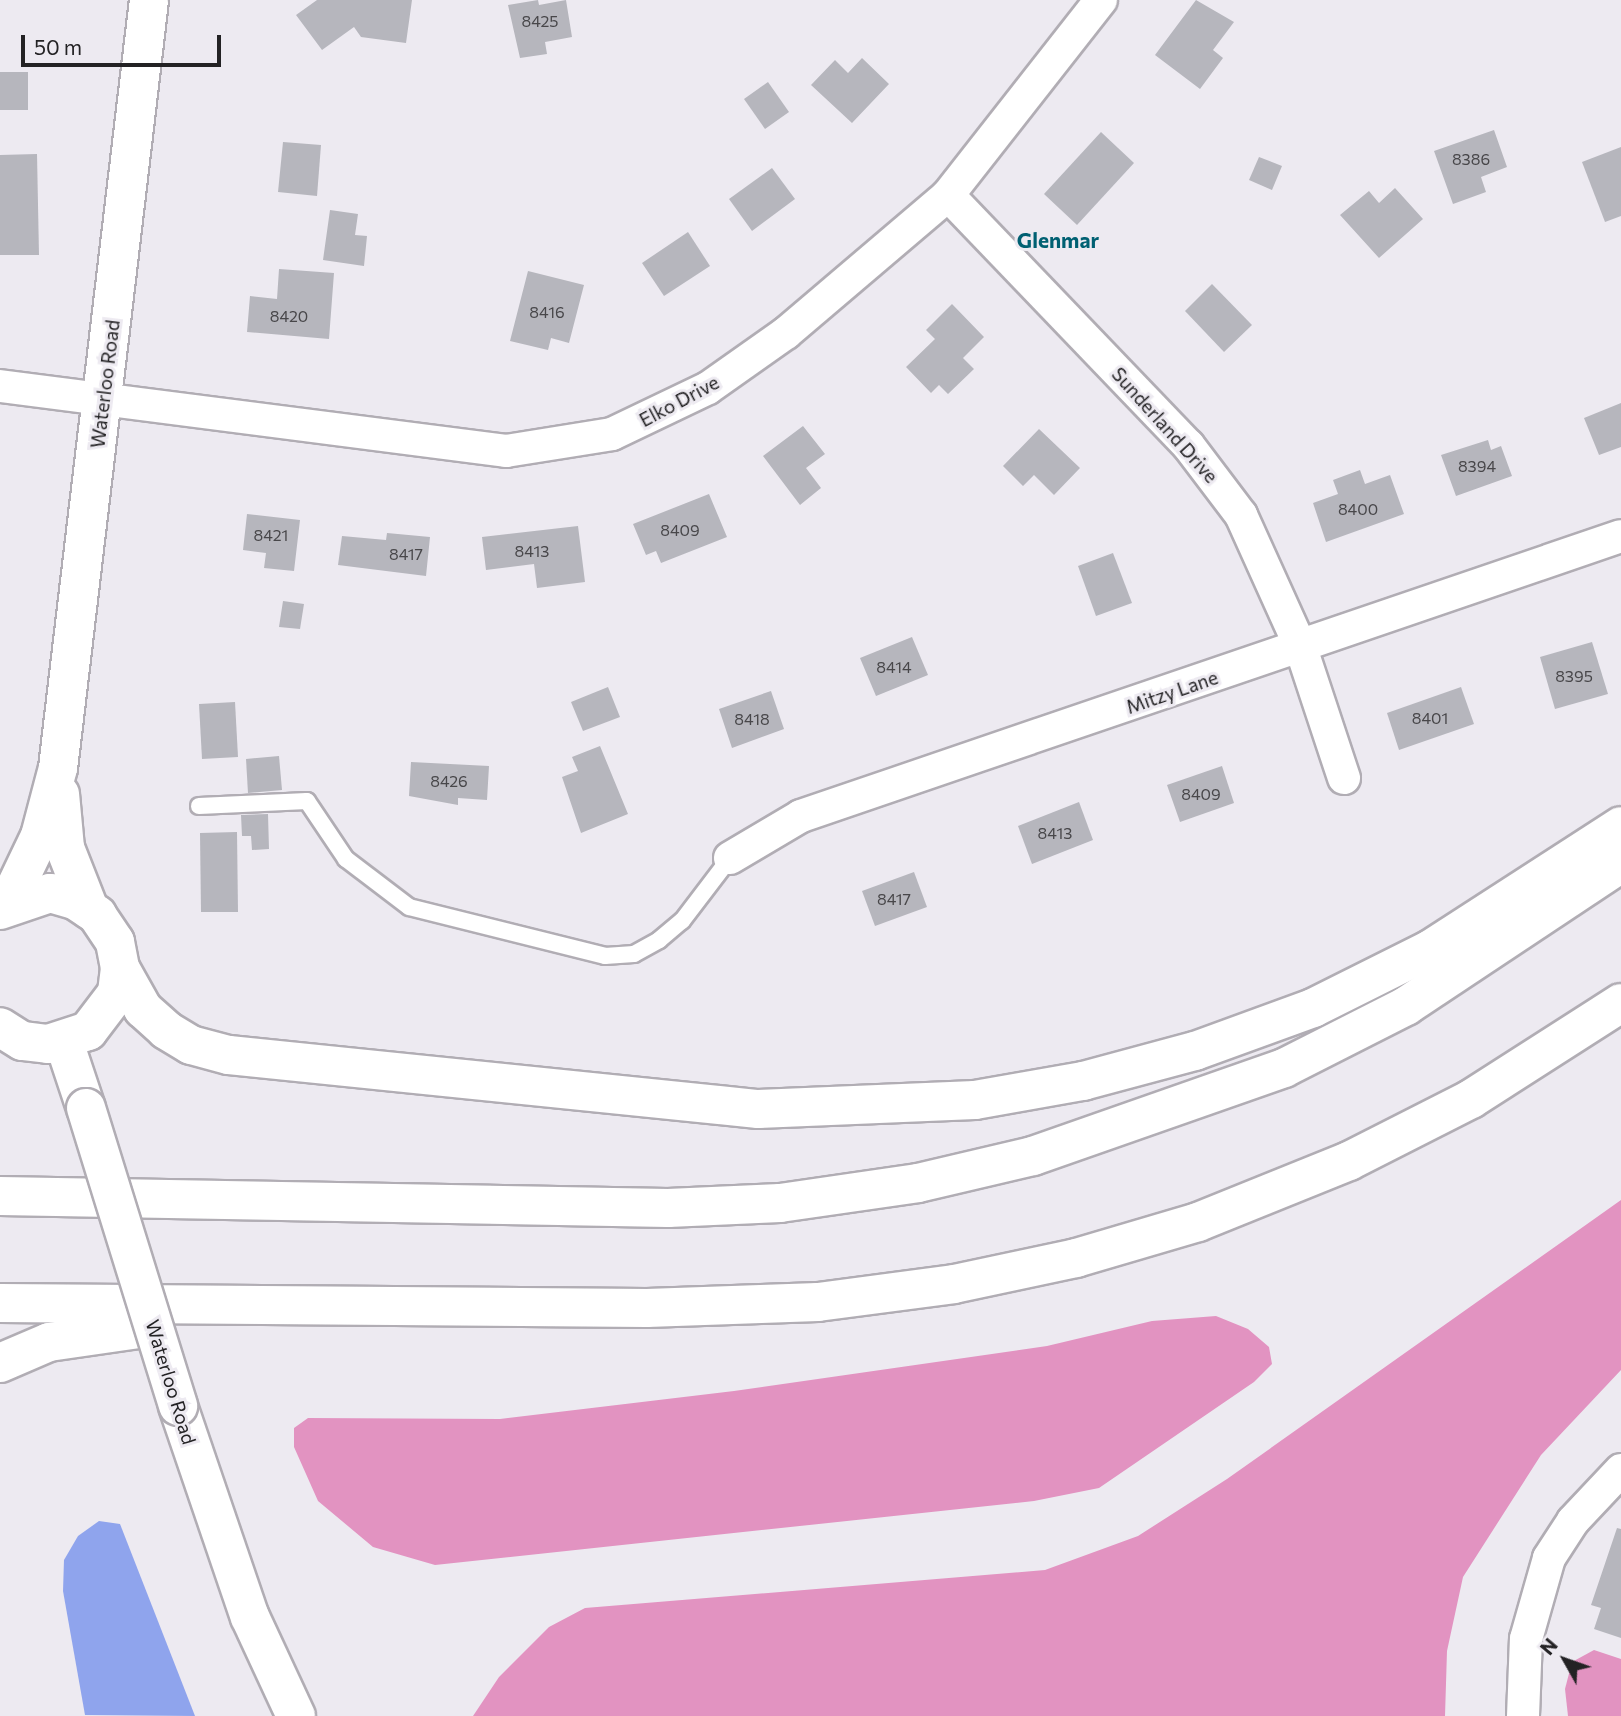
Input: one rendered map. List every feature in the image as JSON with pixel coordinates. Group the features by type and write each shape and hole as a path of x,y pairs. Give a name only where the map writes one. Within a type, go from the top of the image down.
{"main road":[{"name":"Waterloo Road","path":"4,908 40,836 58,768 149,0"},
{"name":"Waterloo Road","path":"58,768 65,848 89,909"},
{"path":"120,968 143,1009 166,1030 191,1045 229,1055 758,1108 975,1100 1083,1082 1195,1051 1312,1008 1431,949 1621,826"},
{"path":"0,1196 668,1208 780,1203 918,1182 1082,1140 1284,1068 1406,1006 1621,863"},
{"path":"0,1027 22,1041 64,1042 104,1015 117,993 120,968 115,942 89,909 50,893 4,908"},
{"path":"0,1303 395,1310 818,1302 954,1284 1076,1258 1198,1222 1349,1161 1471,1099 1621,1003"},
{"name":"Waterloo Road","path":"64,1042 224,1547 293,1712"},
{"path":"0,1363 49,1342 95,1331 395,1310"}],"street":[{"name":"Elko Drive","path":"0,386 506,450 612,433 708,388 786,333 948,195 1101,0"},
{"name":"Sunderland Drive","path":"948,195 1218,483 1263,557 1301,648 1344,778"},
{"name":"Mitzy Lane","path":"730,858 801,816 1301,648 1621,536"},
{"path":"1523,1716 1526,1639 1549,1558 1573,1521 1621,1470"}],"lane":[{"path":"199,806 307,801 346,859 409,907 605,956 634,954 659,940 696,903 730,858"}],"shaded area":[{"path":"1621,1200 1621,1370 1541,1455 1463,1577 1447,1651 1445,1716 473,1716 499,1677 549,1627 585,1608 1045,1570 1138,1536 1227,1479"},
{"path":"1216,1316 1248,1329 1269,1347 1272,1364 1254,1382 1099,1488 1034,1501 435,1565 373,1547 318,1501 294,1447 294,1428 308,1418 500,1419 734,1391 1047,1346 1152,1321"},
{"path":"1594,1650 1621,1659 1621,1716 1568,1716 1565,1689 1572,1662"}],"water":[{"path":"99,1521 120,1524 195,1716 85,1715 63,1591 64,1560 78,1536"}],"building":[{"path":"317,0 412,0 406,43 361,37 354,27 322,50 296,15"},
{"path":"538,0 539,5 566,0 572,37 545,42 547,54 520,58 508,5"},
{"path":"1196,0 1234,22 1213,50 1223,58 1200,89 1155,55"},
{"path":"862,58 889,84 852,123 811,85 835,60 848,73"},
{"path":"0,72 28,72 28,110 0,110"},
{"path":"768,82 789,112 765,129 744,99"},
{"path":"1494,130 1507,167 1481,177 1486,192 1453,204 1434,151"},
{"path":"1101,132 1134,163 1077,225 1044,194"},
{"path":"283,142 321,145 317,196 278,192"},
{"path":"1621,147 1621,216 1605,222 1582,162"},
{"path":"37,154 39,255 0,255 0,155"},
{"path":"1259,157 1282,166 1272,190 1249,180"},
{"path":"772,168 795,199 752,231 729,199"},
{"path":"1395,188 1423,219 1379,258 1340,215 1369,191 1379,203"},
{"path":"330,210 358,214 355,235 367,236 364,266 323,260"},
{"path":"688,232 710,266 664,296 642,263"},
{"path":"279,269 334,273 329,339 247,332 250,296 277,299"},
{"path":"528,271 584,285 569,343 551,338 548,350 510,341"},
{"path":"1212,284 1252,325 1224,352 1185,311"},
{"path":"952,304 984,337 963,358 974,369 948,394 939,385 931,393 906,367 935,339 926,330"},
{"path":"1621,403 1621,447 1599,455 1584,418"},
{"path":"803,426 825,454 806,468 821,488 800,505 763,456"},
{"path":"1039,429 1080,468 1054,495 1034,475 1023,486 1003,466"},
{"path":"1488,440 1491,450 1501,446 1512,476 1456,496 1441,455"},
{"path":"1360,470 1365,484 1390,475 1404,514 1326,542 1313,503 1338,494 1333,480"},
{"path":"709,494 727,537 661,563 656,551 646,555 633,524"},
{"path":"247,514 300,520 294,571 264,568 266,553 243,550"},
{"path":"578,526 585,582 537,588 534,564 486,570 482,537"},
{"path":"387,533 430,537 426,576 338,565 342,536 386,540"},
{"path":"1113,553 1132,603 1096,616 1078,566"},
{"path":"283,601 304,604 300,629 279,627"},
{"path":"912,637 928,675 876,696 860,658"},
{"path":"1592,642 1608,694 1555,709 1540,657"},
{"path":"608,687 620,717 583,731 571,702"},
{"path":"1461,687 1474,724 1399,750 1387,713"},
{"path":"771,691 784,729 732,748 719,709"},
{"path":"235,702 238,757 202,759 199,704"},
{"path":"600,746 628,814 581,833 562,777 578,771 572,757"},
{"path":"279,756 282,790 248,793 246,759"},
{"path":"411,762 489,766 487,800 458,798 458,805 409,796"},
{"path":"1222,766 1234,803 1180,822 1167,785"},
{"path":"1079,802 1093,840 1032,864 1018,826"},
{"path":"268,814 269,849 252,850 251,836 242,836 241,815"},
{"path":"237,832 238,912 201,912 200,833"},
{"path":"914,872 927,907 875,926 862,891"},
{"path":"1617,1528 1621,1529 1621,1638 1594,1629 1601,1608 1591,1605"}],"district":[{"name":"Glenmar","path":"1058,240"}]}
